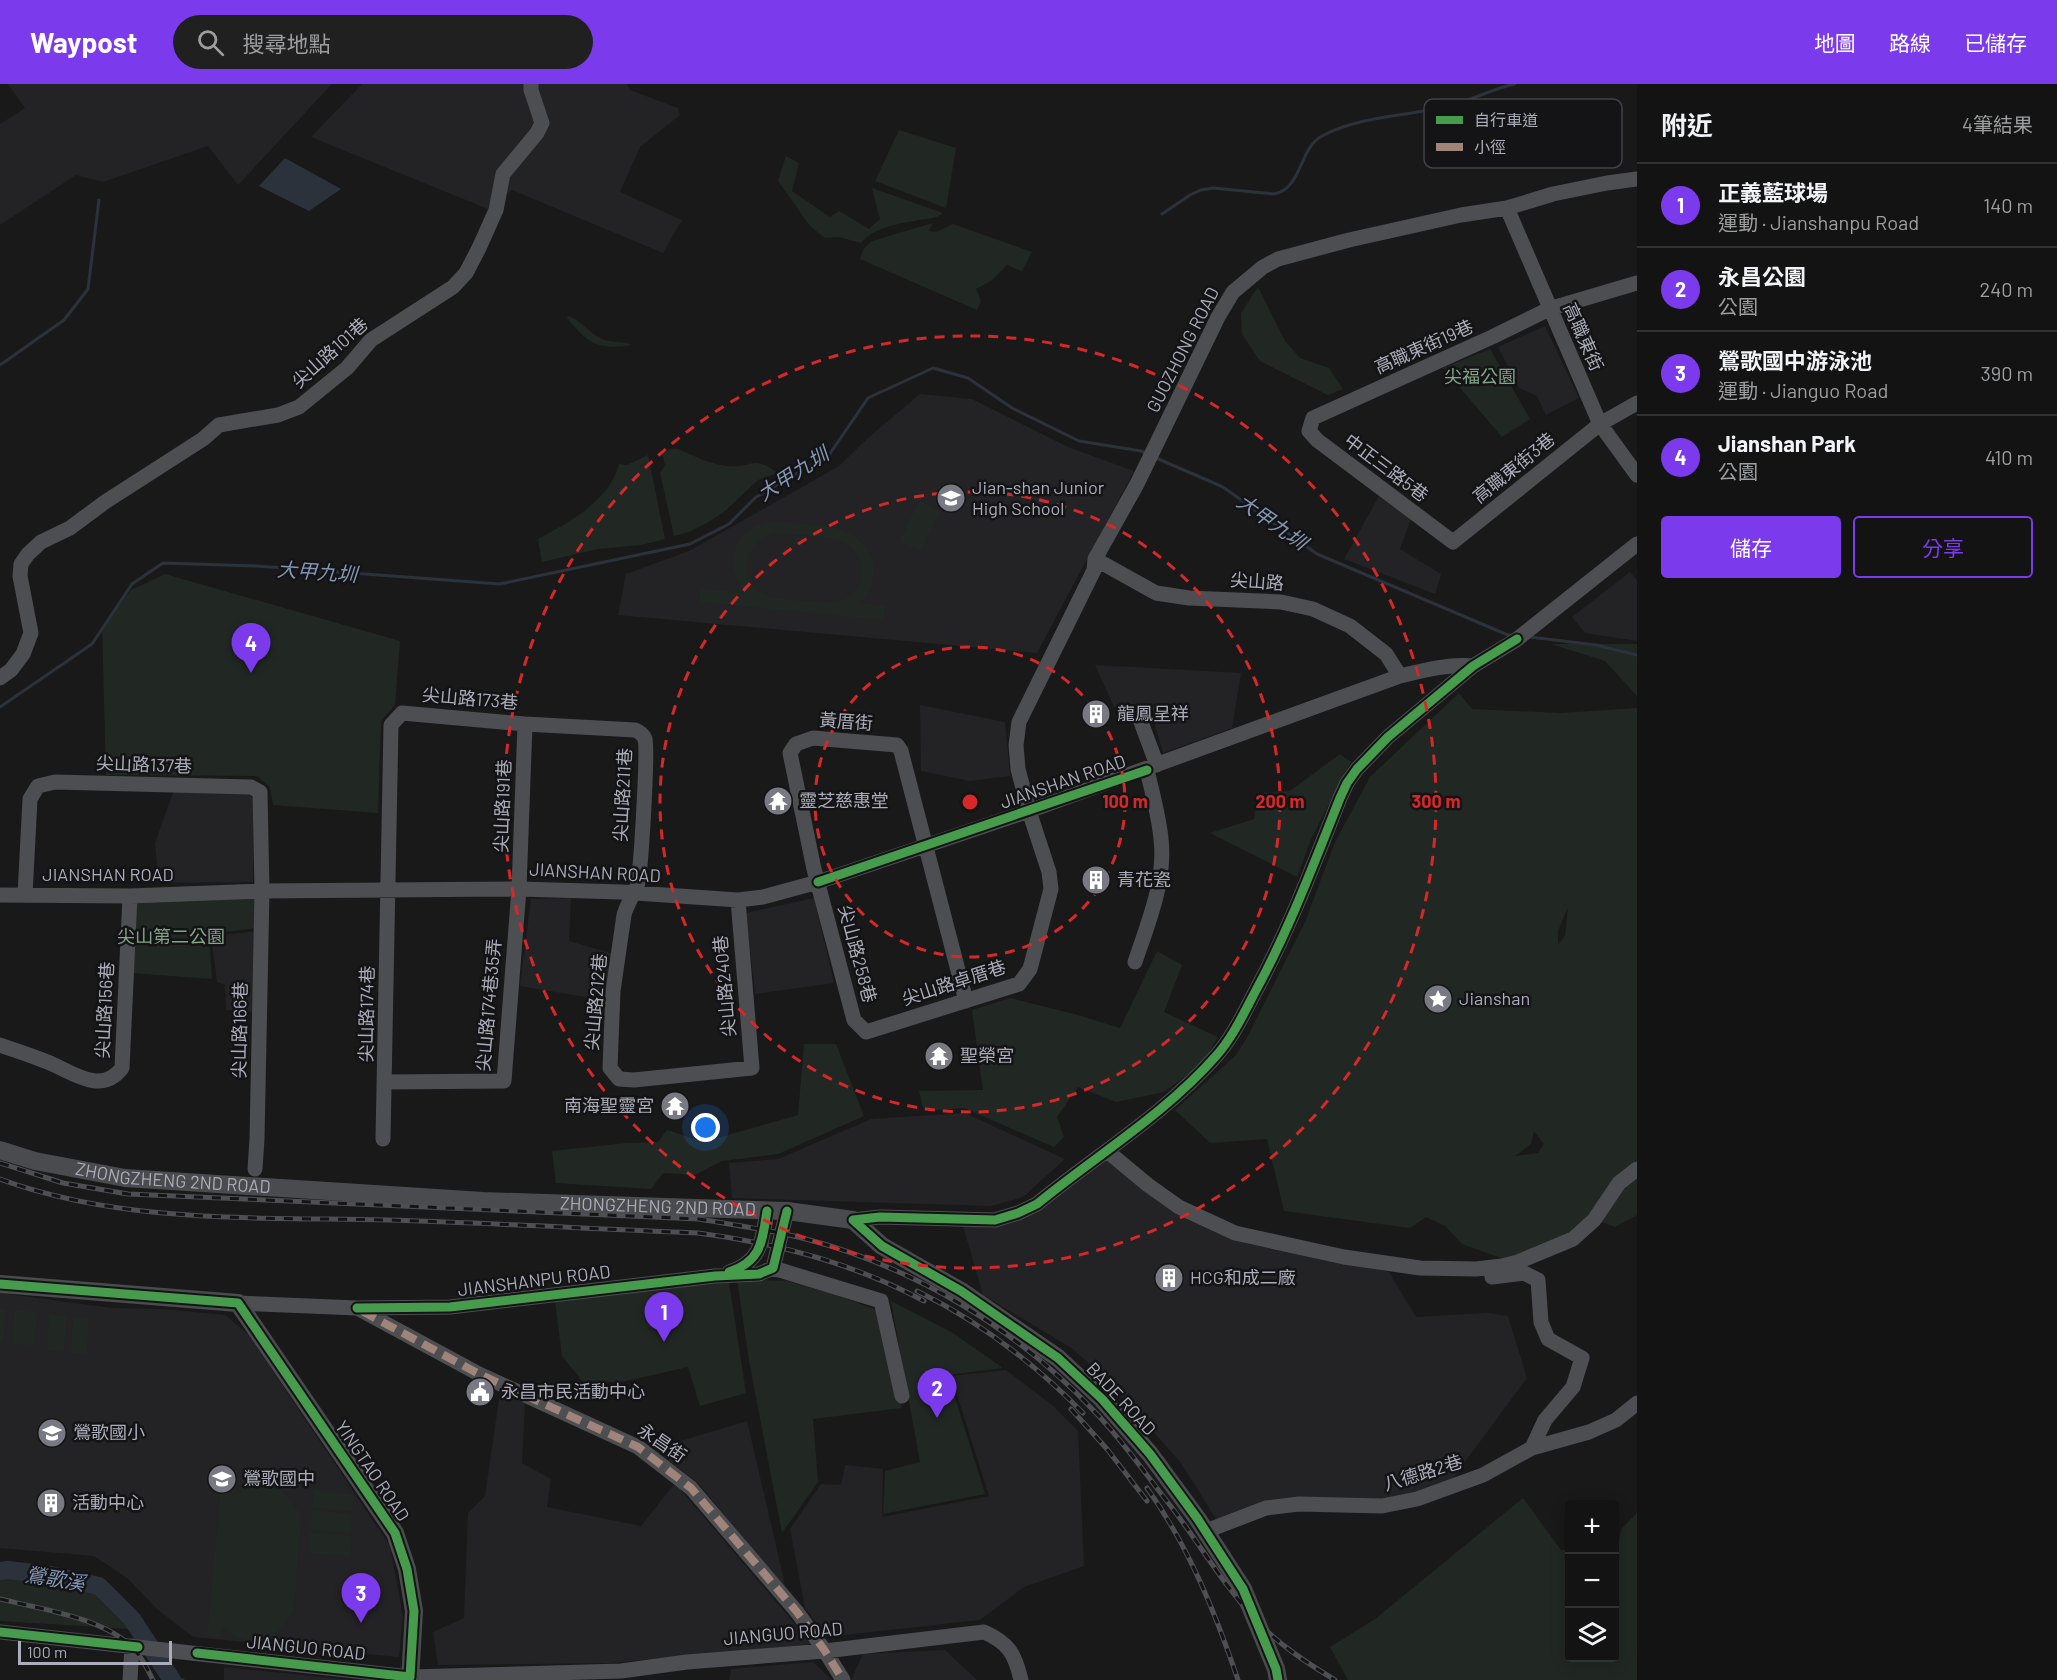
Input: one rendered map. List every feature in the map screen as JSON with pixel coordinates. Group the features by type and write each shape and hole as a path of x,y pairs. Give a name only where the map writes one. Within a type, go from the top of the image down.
{"main road":[{"name":"ZHONGZHENG 2ND ROAD","path":"0,1150 43,1163 125,1178 483,1201 787,1211 853,1220"},
{"name":"BADE ROAD","path":"853,1220 882,1246 961,1291 1058,1358 1102,1399 1150,1454 1243,1588 1276,1669 1278,1680"},
{"name":"JIANSHANPU ROAD","path":"0,1284 238,1303"},
{"name":"YINGTAO ROAD","path":"238,1303 395,1533 407,1569 414,1611 410,1678"}],"street":[{"name":"尖山路101巷","path":"0,678 11,670 23,654 31,633 20,576 21,564 41,542 70,528 105,502 203,439 219,425 278,415 298,407 347,368 371,340 453,287 466,273 480,248 496,210 503,174 537,134 542,123 531,84"},
{"name":"GUOZHONG ROAD","path":"1029,811 1018,769 1016,745 1019,722 1094,570 1095,559 1151,455 1233,292 1263,267 1278,259 1349,240 1461,215 1507,208 1553,194 1637,179"},
{"name":"高職東街","path":"1507,208 1600,424 1637,474"},
{"name":"高職東街19巷","path":"1313,418 1492,338 1549,309 1637,283"},
{"name":"高職東街3巷","path":"1453,542 1600,424 1637,403"},
{"name":"中正三路5巷","path":"1313,418 1309,431 1317,440 1453,542"},
{"name":"ZHONGZHENG 2ND ROAD","path":"853,1220 880,1218 996,1220 1018,1214 1037,1204 1170,1102 1216,1057 1227,1042 1274,957 1297,908 1343,791 1357,768 1388,737 1473,666 1521,636 1637,544"},
{"name":"尖山路","path":"1095,559 1156,593 1189,598 1281,602 1313,609 1350,626 1386,654 1400,676"},
{"name":"JIANSHAN ROAD","path":"0,895 130,896 262,891 519,889 738,900 763,897 818,882 1029,811 1400,676 1443,666 1473,666"},
{"name":"尖山路173巷","path":"388,890 391,725 402,712 525,724 635,730 642,733"},
{"path":"1135,962 1155,903 1160,875 1161,840 1152,767 1138,714"},
{"name":"尖山路191巷","path":"519,889 525,724"},
{"name":"尖山路211巷","path":"632,894 638,885 644,787 645,741 642,733"},
{"name":"黃厝街","path":"818,882 802,817 790,753 796,744 803,740 813,738 897,745 901,751 925,846"},
{"name":"尖山路137巷","path":"25,895 30,799 38,786 55,782 251,787 260,792 262,891"},
{"name":"尖山路卓厝巷","path":"866,1032 1019,984 1030,969 1051,889 1049,872 1029,811"},
{"path":"925,846 966,1001"},
{"name":"尖山路258巷","path":"818,882 854,1020 866,1032"},
{"name":"尖山路174巷35弄","path":"385,1082 504,1081 519,889"},
{"name":"尖山路174巷","path":"383,1139 388,890"},
{"name":"尖山路166巷","path":"255,1169 262,891"},
{"name":"尖山路212巷","path":"632,894 624,915 614,991 610,1068 619,1079 634,1080 752,1068"},
{"name":"尖山路156巷","path":"0,1045 48,1062 85,1080 114,1078 122,1068 130,896"},
{"name":"尖山路240巷","path":"738,900 752,1068"},
{"path":"1107,1151 1179,1207 1234,1233 1344,1257 1420,1268 1476,1269 1518,1262 1573,1239 1594,1220 1619,1183 1637,1169"},
{"name":"JIANSHANPU ROAD","path":"715,1276 745,1267 755,1256 761,1242 767,1210"},
{"path":"787,1211 773,1268 881,1301 902,1396"},
{"name":"JIANSHANPU ROAD","path":"238,1303 357,1308 450,1307 715,1276 759,1274 773,1268"},
{"path":"1476,1269 1486,1278 1524,1273 1538,1280 1541,1322 1548,1339 1582,1358 1573,1387 1545,1420 1532,1448"},
{"name":"永昌街","path":"357,1308 479,1374 638,1447 691,1488 797,1612 843,1680"},
{"name":"八德路2巷","path":"1206,1532 1266,1508 1299,1504 1382,1506 1417,1499 1483,1475 1532,1448 1589,1432 1617,1420 1637,1403"},
{"path":"0,1632 135,1646 130,1680"},
{"name":"JIANGUO ROAD","path":"135,1646 410,1678 621,1671 687,1662 825,1651 984,1632 1000,1639 1010,1650 1021,1680"}],"shaded area":[{"path":"8,84 332,84 238,185 208,146 103,182 76,175 0,225 0,124 25,108"},
{"path":"362,84 627,84 630,90 678,108 680,115 640,147 620,192 682,220 663,253 512,190 488,209 311,137"},
{"path":"285,158 341,189 309,211 259,186"},
{"path":"1545,326 1579,398 1546,415 1537,396 1519,388 1498,347"},
{"name":"Jian-shan Junior High School","path":"920,394 972,399 1068,447 1134,471 1037,653 618,615 626,574 689,551 839,466"},
{"path":"1379,496 1411,519 1400,549 1441,574 1435,594 1344,559"},
{"path":"1630,572 1637,580 1637,641 1585,633 1572,617"},
{"path":"1095,665 1241,673 1232,728 1163,753 1150,708 1114,707"},
{"path":"920,705 1005,722 1010,776 970,781 921,771"},
{"path":"174,790 243,791 253,798 253,882 158,883 155,843"},
{"path":"571,898 569,941 614,954 609,1001 520,986 531,899"},
{"path":"814,898 834,983 755,994 746,913"},
{"path":"258,931 252,1012 226,1010 225,985 217,982 211,936"},
{"path":"965,1113 1065,1159 1023,1197 991,1206 732,1198 729,1163 778,1159 871,1119"},
{"path":"1107,1157 1160,1202 1322,1255 1389,1272 1416,1317 1488,1313 1508,1316 1527,1378 1445,1489 1369,1505 1293,1497 1216,1519 1181,1463 1113,1386 1073,1349 983,1295 963,1226 1000,1222"},
{"name":"鶯歌國中","path":"0,1293 112,1308 164,1309 225,1315 248,1334 390,1546 403,1616 399,1657 193,1637 157,1609 127,1578 94,1556 0,1548"},
{"path":"1006,1370 1052,1405 1078,1431 1084,1566 1024,1587 980,1620 827,1637 805,1608 790,1529 821,1484 841,1485 845,1465 883,1469 882,1517 989,1496 951,1376"},
{"path":"500,1392 525,1403 522,1463 551,1479 547,1507 641,1526 675,1483 812,1644 611,1663 438,1665 433,1632 464,1618 468,1513 485,1496"},
{"path":"747,1421 784,1580 783,1587 699,1484 654,1449"},
{"path":"945,1650 977,1680 851,1680 863,1654"},
{"path":"813,1662 832,1680 729,1680 731,1669"},
{"path":"224,1667 351,1680 224,1680"}],"green space":[{"path":"899,130 956,148 946,208 875,181"},
{"path":"786,156 799,163 792,191 830,217 839,211 869,229 880,219 872,188 943,213 937,217 886,227 868,236 861,243 839,237 825,238 810,226 778,181"},
{"path":"933,223 929,231 936,232 953,224 1032,252 1022,271 1007,265 991,281 976,289 981,301 977,310 860,259 864,248 872,241"},
{"path":"1258,287 1285,341 1300,358 1329,368 1343,389 1328,395 1260,361 1242,334 1241,313"},
{"path":"568,316 577,320 600,338 633,345 611,347 596,344 582,334 567,318"},
{"name":"尖福公園","path":"1490,349 1530,419 1502,437 1443,368"},
{"path":"670,449 678,449 722,465 762,464 778,473 758,480 725,511 707,523 674,536 660,473 665,465 662,454"},
{"path":"648,455 665,539 641,545 598,549 542,562 538,539 575,518 597,500 614,477 619,464 627,465"},
{"path":"919,501 940,511 920,551 900,541"},
{"path":"772,522 814,525 842,530 855,536 871,557 874,570 870,587 860,603 885,606 884,620 700,602 700,589 745,593 734,570 735,548 748,531","holes":["774,533 822,537 846,543 853,549 861,565 862,574 856,591 841,601 830,603 780,599 757,590 750,583 746,564 754,546 763,538"]},
{"path":"165,574 400,641 395,705 381,721 378,813 273,805 270,787 257,776 106,775 102,626 131,590"},
{"path":"1551,644 1637,644 1637,696 1605,661"},
{"path":"1459,693 1472,709 1561,713 1637,708 1637,1215 1615,1227 1590,1217 1580,1228 1512,1262 1462,1244 1445,1226 1426,1217 1410,1228 1284,1211 1267,1139 1210,1143 1175,1110 1236,1055 1248,1036 1305,922 1335,842 1370,777","holes":["1568,907 1565,936 1558,945 1558,931","1534,1131 1544,1144 1538,1153 1515,1156 1531,1144"]},
{"path":"1340,754 1351,762 1312,837 1297,877 1210,833 1254,819 1258,793 1290,791"},
{"name":"尖山第二公園","path":"257,897 256,928 209,934 212,979 131,973 133,900"},
{"path":"1157,951 1182,965 1164,1012 1218,1037 1203,1063 1164,1092 1116,1102 1078,1087 1057,1117 1064,1137 1054,1147 964,1108 924,1111 919,1091 983,1090 972,1010 1010,998 1120,1028"},
{"path":"804,1044 836,1044 864,1116 778,1154 722,1161 695,1175 663,1173 651,1189 556,1183 552,1151 658,1142 667,1130 703,1142 798,1115"},
{"path":"737,1279 787,1281 880,1311 902,1408 813,1419 818,1482 782,1533 749,1361"},
{"path":"729,1282 746,1393 700,1406 688,1367 622,1382 583,1382 562,1356 555,1301"},
{"path":"891,1301 953,1333 1003,1368 948,1375 985,1494 883,1514 885,1471 920,1462"},
{"path":"0,1309 6,1310 3,1342 0,1342"},
{"path":"15,1310 37,1312 34,1345 12,1344"},
{"path":"49,1314 66,1316 64,1352 47,1350"},
{"path":"73,1317 89,1318 87,1354 71,1353"},
{"path":"222,1477 235,1478 232,1496 255,1486 276,1488 290,1500 301,1519 293,1612 278,1632 262,1640 246,1640 238,1637 222,1625 220,1637 207,1636"},
{"path":"314,1490 354,1495 352,1511 312,1507"},
{"path":"1523,1498 1561,1550 1565,1550 1565,1662 1619,1662 1619,1541 1621,1529 1637,1513 1637,1680 1348,1680 1330,1647 1375,1619"},
{"path":"312,1510 352,1514 351,1533 311,1529"},
{"path":"310,1533 352,1536 350,1556 308,1553"},
{"path":"14,1575 94,1593 130,1629 0,1621 0,1578"}],"waterway":[{"path":"1472,99 1515,84"},
{"path":"1162,214 1201,190 1213,188 1274,194 1283,191 1295,177 1309,149 1322,136 1367,120 1424,111"},
{"path":"0,365 64,320 88,289 99,200"},
{"name":"大甲九圳","path":"0,707 92,644 132,584 163,563 257,566 500,584 690,544 729,524 756,497 829,455 868,398 933,368 968,378 1012,408 1079,441 1148,454"},
{"name":"大甲九圳","path":"1156,458 1223,487 1317,554 1508,635 1514,635"},
{"name":"大甲九圳","path":"1530,637 1596,645 1637,655"},
{"name":"鶯歌溪","path":"0,1571 50,1575 99,1586 132,1619 172,1680"},
{"path":"170,1676 183,1680"}],"railway":[{"path":"0,1163 63,1183 128,1194 699,1219 766,1230 847,1251 887,1267 963,1305 998,1328 1065,1382 1123,1444 1232,1592 1256,1620 1293,1653 1335,1680"},
{"path":"0,1179 47,1194 94,1204 192,1215 427,1221 698,1233 757,1242 814,1256 870,1276 924,1301"},
{"path":"917,1291 962,1316 1005,1345 1046,1377 1083,1413"},
{"path":"1071,1409 1107,1449 1147,1501"},
{"path":"1147,1488 1176,1533 1200,1581 1238,1680"},
{"path":"0,1599 68,1615 102,1627 117,1635 134,1649 153,1680"}],"marked path":[{"path":"362,1311 479,1374 638,1447 691,1488 797,1612 843,1680"}],"cycle path":[{"path":"853,1220 880,1217 995,1220 1018,1213 1037,1204 1175,1097 1216,1056 1241,1018 1267,970 1300,897 1340,798 1357,769 1388,737 1473,666 1517,639"},
{"path":"818,882 1147,770"},
{"path":"729,1272 748,1262 754,1256 761,1241 767,1211"},
{"path":"357,1308 450,1307 715,1276 759,1274 773,1268 787,1211"},
{"path":"853,1220 882,1246 961,1291 1058,1358 1102,1399 1150,1454 1197,1518 1243,1589 1276,1669 1278,1680"},
{"path":"0,1284 238,1303 395,1533 407,1569 414,1611 410,1677 197,1653"},
{"path":"0,1632 138,1647"}],"place":[{"name":"Jian-shan Junior High School","path":"951,498"},
{"name":"Jianshan Park","path":"251,673"},
{"name":"龍鳳呈祥","path":"1096,714"},
{"name":"靈芝慈惠堂","path":"778,801"},
{"name":"青花瓷","path":"1096,880"},
{"name":"Jianshan","path":"1438,999"},
{"name":"聖榮宮","path":"939,1056"},
{"name":"南海聖靈宮","path":"675,1106"},
{"name":"HCG和成二廠","path":"1169,1278"},
{"name":"正義藍球場","path":"664,1342"},
{"name":"永昌市民活動中心","path":"480,1392"},
{"name":"永昌公園","path":"937,1418"},
{"name":"鶯歌國小","path":"52,1433"},
{"name":"鶯歌國中","path":"222,1479"},
{"name":"活動中心","path":"51,1503"},
{"name":"鶯歌國中游泳池","path":"361,1623"}]}
